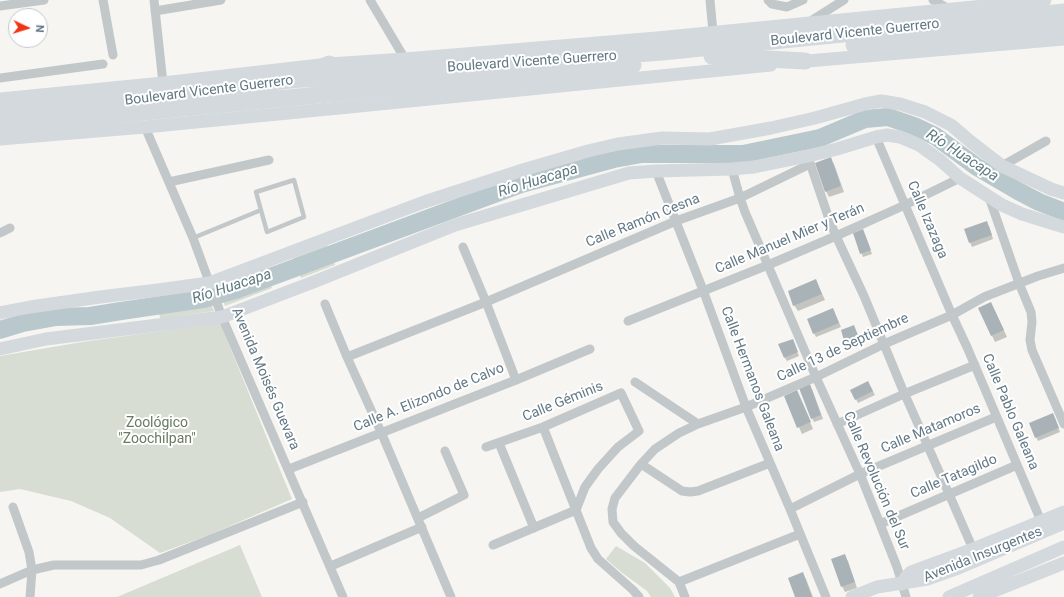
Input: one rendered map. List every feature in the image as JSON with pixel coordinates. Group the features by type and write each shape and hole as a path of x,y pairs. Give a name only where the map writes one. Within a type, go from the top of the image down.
{"highway":[{"name":"Boulevard Vicente Guerrero","path":"0,113 140,100 290,80 654,53 1064,12"},
{"name":"Boulevard Vicente Guerrero","path":"0,126 608,68 712,56 943,38 1062,36"},
{"path":"712,56 805,61"},
{"path":"290,80 329,64"}],"main road":[{"name":"Boulevard Vicente Guerrero","path":"0,98 163,83 329,64 404,59 713,32 1045,0"},
{"name":"Boulevard Vicente Guerrero","path":"0,139 145,127 538,89 1062,36"},
{"path":"0,313 100,296 209,283 424,202 563,157 618,144 662,138 710,139 771,128 881,101 900,104 925,112 951,125 1002,166 1051,189 1064,193"},
{"path":"0,349 46,339 222,317 455,225 629,174 656,171 732,169 809,160 837,149 887,135 900,137 919,145 940,160 960,178 1002,205 1022,214 1064,225"},
{"path":"902,584 906,577 912,572 1064,512"},
{"name":"Avenida Insurgentes","path":"852,597 877,587 916,582 935,576 1064,523"},
{"path":"949,597 962,594 1064,547"},
{"path":"979,597 1064,563"}],"street":[{"path":"0,6 44,0"},
{"path":"103,0 112,55"},
{"path":"154,0 163,83"},
{"path":"155,11 221,0"},
{"path":"370,0 404,59"},
{"path":"710,0 713,32"},
{"path":"768,0 772,4 787,7 803,0"},
{"path":"808,23 844,0"},
{"path":"933,0 948,9"},
{"path":"0,78 103,64"},
{"name":"Avenida Moisés Guevara","path":"145,127 193,238 222,317 331,566 343,597"},
{"name":"Calle Izazaga","path":"876,137 952,315"},
{"path":"1002,166 1046,141"},
{"path":"169,182 269,160"},
{"path":"809,160 836,236 864,296 904,394 973,549"},
{"name":"Calle Ramón Cesna","path":"347,357 486,302 676,221 740,198 809,160"},
{"name":"Calle Revolución del Sur","path":"732,169 740,198 768,265 860,474 897,567 906,597"},
{"name":"Calle Hermanos Galeana","path":"656,171 703,290 746,407 826,597"},
{"name":"Calle Manuel Mier y Terán","path":"628,321 836,236 960,178"},
{"path":"989,197 1019,283 1031,312 1032,322 1030,340 1032,350 1064,424"},
{"path":"0,233 10,228"},
{"name":"Calle A. Elizondo de Calvo","path":"289,469 516,380 486,302 463,248"},
{"path":"1019,283 1064,268"},
{"name":"Calle 13 de Septiembre","path":"680,582 634,546 621,533 613,522 612,510 615,498 641,464 655,450 679,433 698,424 746,407 816,377 884,344 952,315 984,297 1019,283"},
{"path":"324,304 381,432 451,597"},
{"name":"Calle Pablo Galeana","path":"952,315 975,364 1041,522"},
{"path":"516,380 590,349"},
{"path":"837,424 975,364"},
{"path":"635,382 698,424"},
{"name":"Calle Géminis","path":"486,447 543,427 621,393 639,431 618,447 598,469 585,487 576,510"},
{"name":"Calle Matamoros","path":"790,509 860,474 996,417"},
{"path":"543,427 591,548 598,559 639,597"},
{"path":"499,443 534,528"},
{"path":"418,518 464,495 445,451"},
{"path":"641,464 682,490 690,492 698,491 770,463"},
{"name":"Calle Tatagildo","path":"880,524 1017,465"},
{"path":"0,584 32,570 54,565 141,564 159,560 303,502"},
{"path":"13,507 29,552 32,570 30,597"},
{"path":"493,545 576,510"},
{"path":"331,566 422,527"},
{"path":"685,597 680,582 800,534"}],"lane":[{"path":"294,180 304,217 267,232 261,210 256,192 294,180"},
{"path":"193,238 261,210"}],"green space":[{"path":"327,245 335,265 301,278 293,258"},
{"path":"264,267 272,288 225,306 217,285"},
{"path":"204,286 214,311 160,319 157,294"},
{"name":"Zoológico \"Zoochilpan\"","path":"220,323 292,499 209,535 160,553 110,518 71,501 20,489 0,492 0,356 82,342"},
{"path":"240,545 262,597 117,597"},
{"path":"616,546 645,563 670,588 675,597 651,597 647,591 621,572 606,559"}],"building":[{"path":"831,157 841,186 825,192 815,163"},
{"path":"987,221 992,235 969,243 964,229"},
{"path":"863,229 871,250 860,254 853,233"},
{"path":"816,279 822,294 793,306 788,291"},
{"path":"991,302 1004,330 991,336 978,308"},
{"path":"833,308 839,323 813,334 807,319"},
{"path":"854,325 859,338 845,344 841,330"},
{"path":"793,339 798,352 784,358 778,344"},
{"path":"868,381 873,391 855,400 850,390"},
{"path":"810,384 821,415 811,419 799,388"},
{"path":"797,390 811,422 797,428 784,396"},
{"path":"1053,413 1059,428 1035,438 1029,423"},
{"path":"845,554 855,582 841,587 831,559"},
{"path":"803,572 812,597 795,597 788,578"}],"waterway":[{"name":"Río Huacapa","path":"0,330 23,323 56,317 90,316 203,299 238,289 521,184 614,159 642,154 743,154 820,138 865,119 888,117 914,126 935,136 977,167 1018,191 1039,202 1064,212"}]}
